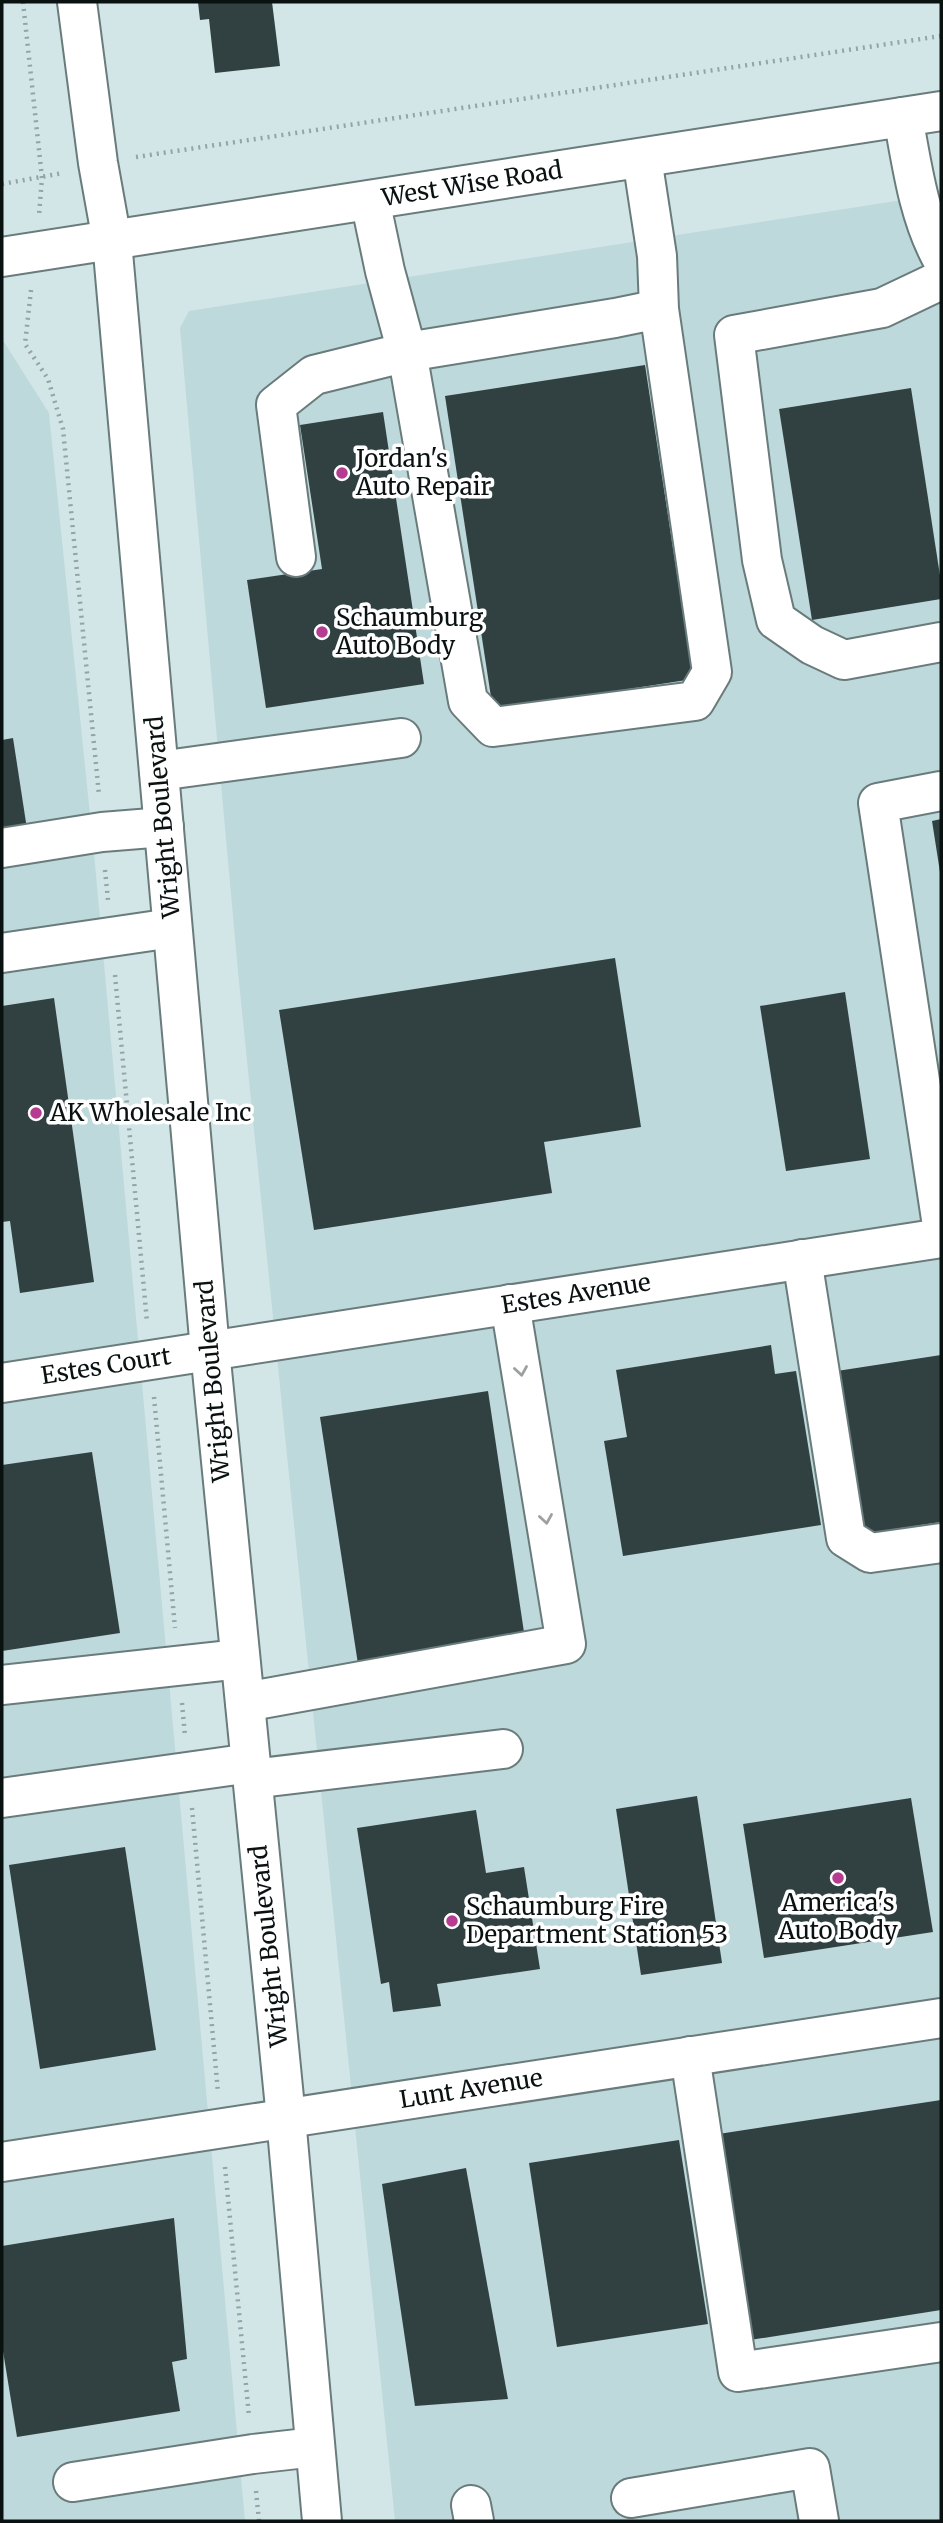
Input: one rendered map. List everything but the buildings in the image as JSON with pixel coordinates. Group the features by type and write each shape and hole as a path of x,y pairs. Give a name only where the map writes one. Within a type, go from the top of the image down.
{"street":[{"name":"Wright Boulevard","path":"76,2 98,163 112,241 210,1350 286,2118 322,2521"},
{"name":"West Wise Road","path":"2,257 941,111"},
{"path":"903,117 916,189 930,237 941,257"},
{"path":"370,200 385,271 407,352 468,701 493,727 695,701 712,672 659,309 657,256 642,158"},
{"path":"941,280 882,308 734,335 762,560 776,620 812,645 844,660 941,642"},
{"path":"296,557 276,405 314,375 407,352 659,309"},
{"path":"159,771 401,738"},
{"path":"941,791 878,803 941,1219"},
{"path":"2,848 102,832 164,827"},
{"path":"2,953 172,928"},
{"name":"Estes Avenue","path":"210,1350 941,1238"},
{"path":"802,1259 846,1538 870,1553 941,1543"},
{"path":"245,1702 566,1644 510,1304"},
{"name":"Estes Court","path":"2,1383 210,1350"},
{"path":"2,1685 240,1659"},
{"path":"2,1798 188,1771 251,1771 503,1749"},
{"name":"Lunt Avenue","path":"2,2160 941,2018"},
{"path":"690,2056 738,2372 941,2342"},
{"path":"73,2482 315,2447"},
{"path":"631,2498 810,2468 819,2521"}],"path":[{"path":"2,184 42,178 23,2"},
{"path":"157,154 941,36"},
{"path":"28,326 26,344 48,379 63,429 259,2521"}],"shaded area":[{"path":"941,194 941,2521 395,2521 238,972 180,328 189,311"},
{"path":"2,342 49,413 95,864 245,2521 2,2521"}],"place":[{"name":"Jordan's Auto Repair","path":"342,473"},
{"name":"Schaumburg Auto Body","path":"322,632"},
{"name":"AK Wholesale Inc","path":"36,1113"},
{"name":"America's Auto Body","path":"838,1878"},
{"name":"Schaumburg Fire Department Station 53","path":"452,1921"}]}
